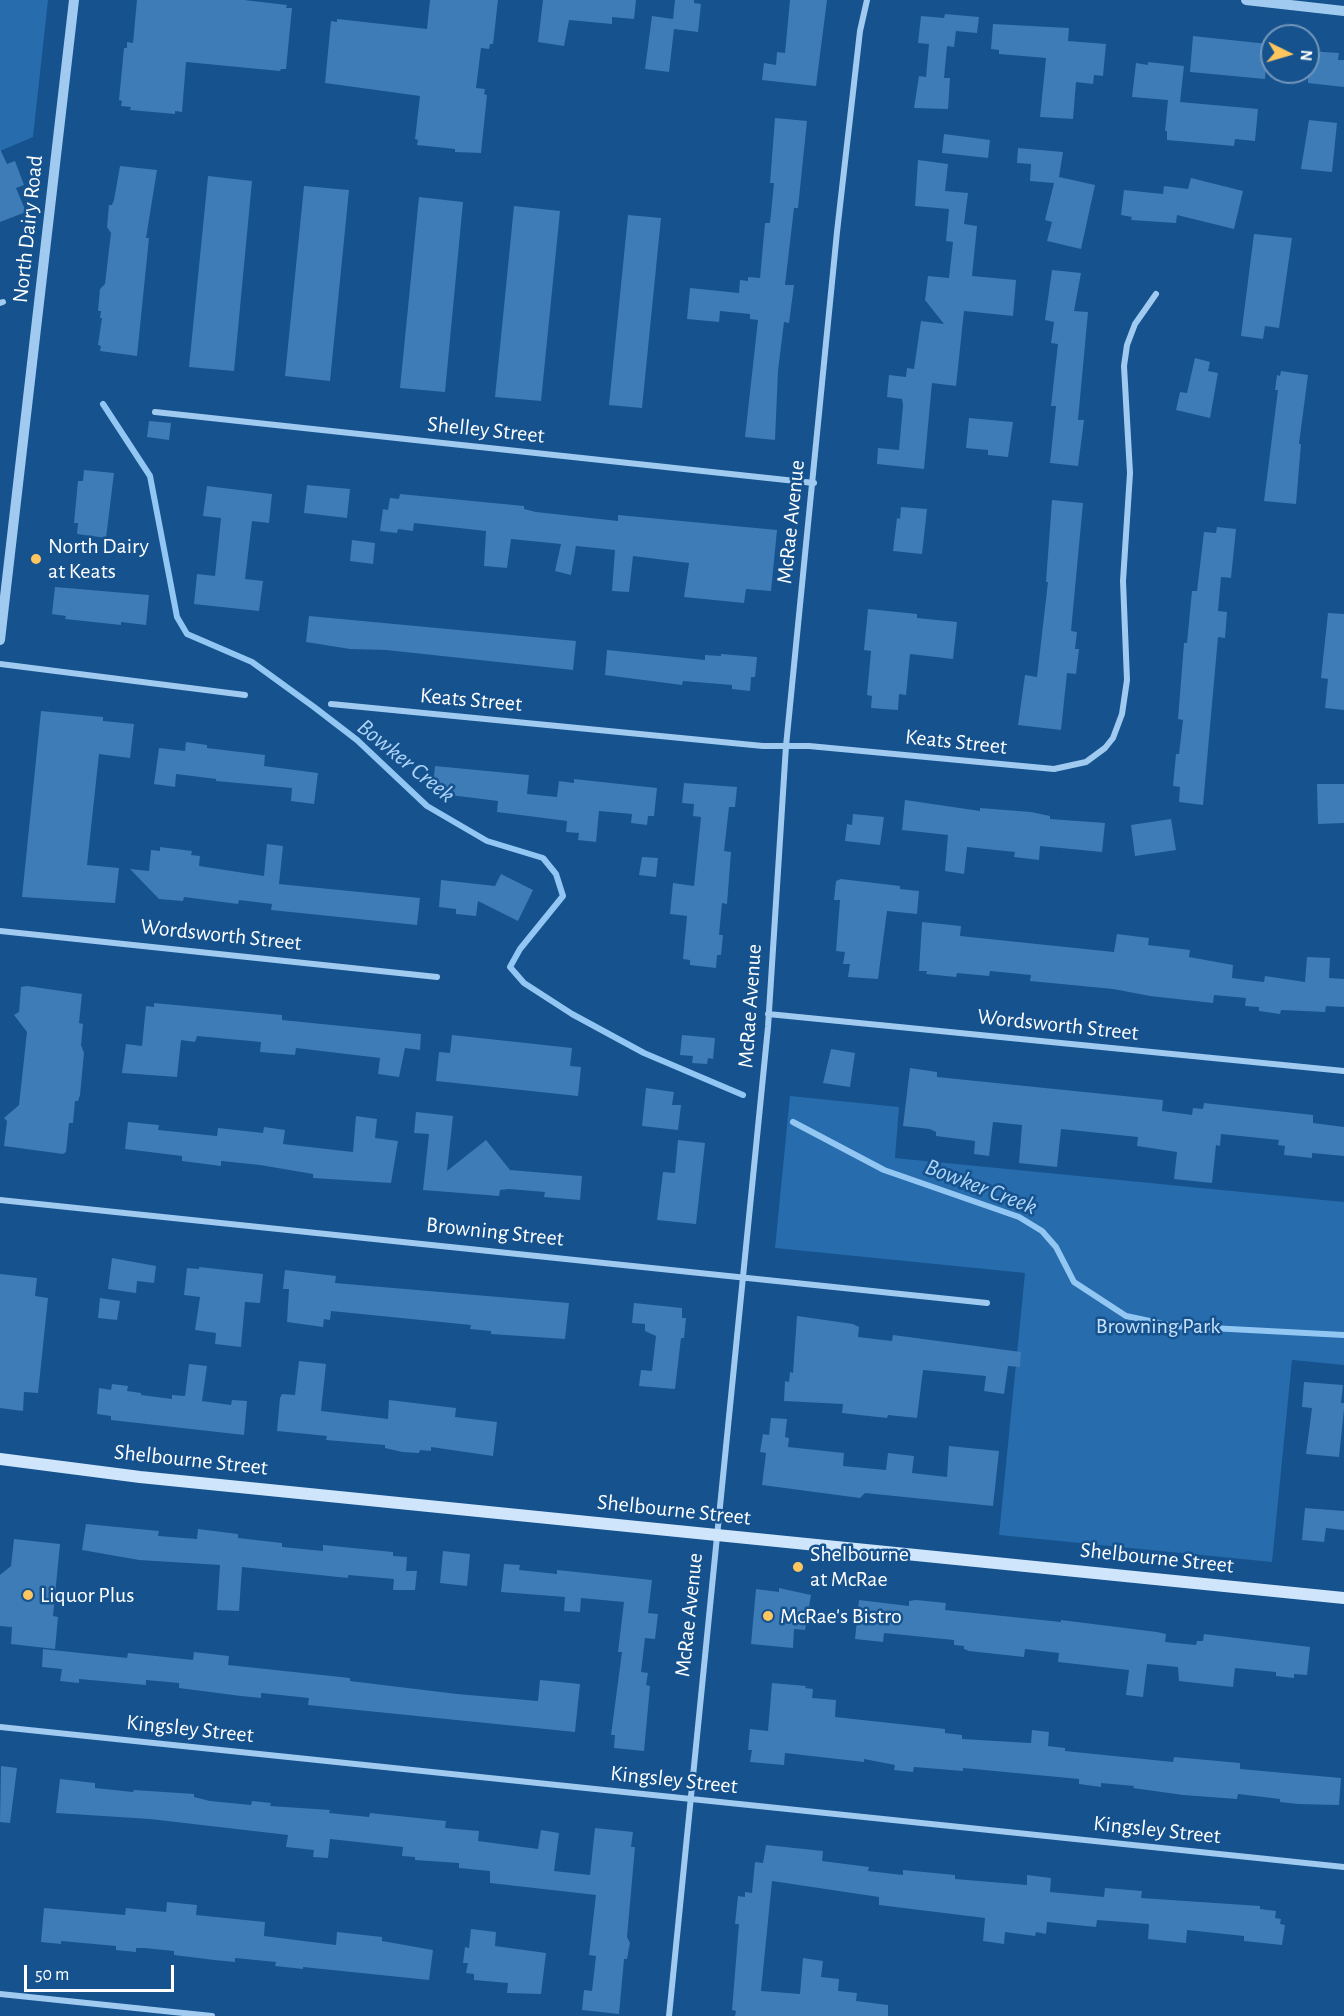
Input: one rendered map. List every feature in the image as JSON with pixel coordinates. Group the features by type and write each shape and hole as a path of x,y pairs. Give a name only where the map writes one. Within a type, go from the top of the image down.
{"main road":[{"name":"Shelbourne Street","path":"0,1459 140,1477 1344,1598"}],"street":[{"name":"North Dairy Road","path":"0,640 74,0"},
{"name":"McRae Avenue","path":"669,2016 768,1014 786,746 814,483 837,232 861,31 867,0"},
{"path":"1246,0 1344,11"},
{"name":"Keats Street","path":"331,704 1054,769 1086,762 1105,748 1119,726 1127,680 1123,581 1130,473 1124,366 1127,345 1135,324 1156,294"},
{"name":"Shelley Street","path":"155,412 814,483"},
{"path":"0,664 245,695"},
{"name":"Wordsworth Street","path":"0,931 437,977"},
{"name":"Wordsworth Street","path":"768,1014 1344,1071"},
{"name":"Browning Street","path":"0,1200 743,1275 987,1303"},
{"name":"Kingsley Street","path":"0,1727 1344,1867"},
{"path":"0,1994 212,2016"}],"green space":[{"path":"0,0 48,0 33,137 0,151"},
{"name":"Browning Park","path":"790,1096 899,1107 895,1158 1344,1202 1344,1365 1292,1360 1272,1562 999,1535 1025,1273 775,1248"}],"building":[{"path":"137,0 244,0 287,5 286,8 292,8 286,69 280,71 186,62 182,112 175,111 175,114 130,110 131,107 121,106 122,101 119,100 124,48 127,48 127,42 133,43"},
{"path":"430,0 498,0 493,44 490,44 489,49 481,48 476,88 485,89 484,94 487,95 481,153 455,152 455,149 417,145 418,140 415,139 420,96 325,83 331,21 337,22 337,19 427,29"},
{"path":"543,0 636,0 634,19 612,17 612,24 569,20 564,46 538,42"},
{"path":"675,0 694,0 694,3 701,4 698,32 674,29 669,72 645,69 652,16 673,19"},
{"path":"790,0 827,0 816,86 762,80 764,63 776,65 777,52 785,53"},
{"path":"945,14 979,17 977,33 956,31 954,47 947,46 944,78 950,78 948,109 914,108 919,76 926,77 929,44 918,43 921,16 944,18"},
{"path":"993,24 1069,28 1068,41 1106,44 1103,76 1094,75 1093,84 1076,82 1073,119 1040,117 1046,58 999,54 999,50 991,49"},
{"path":"1193,36 1260,43 1260,79 1190,72"},
{"path":"1320,52 1339,53 1338,60 1344,60 1344,87 1317,84 1320,84"},
{"path":"1148,62 1184,66 1180,102 1258,109 1255,141 1235,139 1234,146 1167,140 1167,131 1165,131 1168,100 1132,97 1136,63 1148,65"},
{"path":"775,118 807,121 798,208 794,208 785,285 794,285 789,323 784,322 778,371 775,440 745,437 758,320 750,319 750,314 720,311 719,322 687,319 690,288 739,293 740,280 748,281 748,277 760,278 765,223 770,223 774,183 770,183"},
{"path":"1309,120 1337,123 1332,172 1301,169"},
{"path":"944,134 990,140 988,158 942,153"},
{"path":"1018,148 1063,152 1059,177 1095,185 1081,249 1047,241 1052,222 1045,220 1054,183 1030,181 1031,164 1017,163"},
{"path":"0,149 7,164 15,161 24,185 16,188 26,212 0,222"},
{"path":"918,160 948,164 945,191 968,193 964,224 977,226 972,276 1016,280 1013,316 964,311 956,386 932,383 924,469 877,464 878,448 899,450 903,405 902,399 887,397 889,375 906,377 907,368 914,369 921,321 944,324 925,300 928,276 949,278 953,242 946,241 949,209 915,206"},
{"path":"120,166 157,170 146,238 149,238 137,356 100,351 101,346 98,345 102,318 100,318 101,311 98,311 100,289 105,284 111,233 107,227 109,205 112,205 114,200"},
{"path":"208,176 252,181 234,371 189,367"},
{"path":"1191,178 1243,191 1234,229 1177,215 1176,223 1131,220 1132,217 1121,215 1124,190 1163,194 1164,186 1188,189"},
{"path":"304,186 349,190 330,381 285,376"},
{"path":"419,197 463,202 445,392 400,388"},
{"path":"514,206 560,211 541,401 495,397"},
{"path":"628,215 661,218 642,408 609,405"},
{"path":"1254,234 1292,238 1279,328 1265,326 1263,339 1241,336"},
{"path":"1052,270 1081,273 1074,311 1088,312 1078,420 1084,420 1078,466 1050,463 1056,406 1051,406 1058,344 1051,343 1054,322 1045,320"},
{"path":"1195,358 1210,362 1208,371 1218,373 1210,418 1176,410 1180,392 1187,393"},
{"path":"1281,371 1308,375 1299,444 1301,444 1296,504 1264,501 1278,390 1275,390 1277,375 1280,376"},
{"path":"969,418 1013,422 1008,457 988,455 988,450 966,448"},
{"path":"149,421 171,423 169,440 147,437"},
{"path":"84,470 114,473 106,538 77,534 78,523 74,523 78,481 83,481"},
{"path":"307,485 350,489 347,518 304,513"},
{"path":"207,486 272,494 269,523 252,521 245,579 263,581 259,611 194,604 197,574 215,576 221,518 203,516"},
{"path":"400,494 524,506 524,509 536,512 618,521 618,515 777,530 771,591 746,589 744,603 684,597 689,563 633,556 629,592 612,591 615,550 576,546 571,575 555,571 561,544 511,539 507,568 484,566 486,531 414,523 413,531 398,529 397,533 380,531 383,509 388,510 390,498 399,499"},
{"path":"1052,500 1083,503 1071,631 1077,632 1075,649 1079,649 1076,674 1067,673 1061,730 1018,725 1025,675 1037,677 1048,582 1046,582"},
{"path":"901,507 927,509 922,554 893,551 897,518 900,519"},
{"path":"1217,527 1236,529 1231,578 1221,577 1218,611 1227,612 1225,638 1218,637 1203,805 1179,802 1180,787 1173,786 1176,754 1179,754 1183,720 1178,719 1184,643 1187,643 1192,591 1197,591 1204,532 1216,533"},
{"path":"352,540 375,543 373,564 350,561"},
{"path":"55,587 149,595 146,625 121,622 121,625 65,619 66,616 52,614"},
{"path":"868,609 917,614 917,618 957,622 953,659 910,654 906,695 899,694 898,710 871,708 872,696 867,695 871,651 864,650"},
{"path":"1328,613 1344,614 1344,710 1325,708 1328,679 1321,678"},
{"path":"309,616 576,641 573,670 386,650 350,649 306,642"},
{"path":"607,650 705,660 705,655 721,656 721,654 757,657 755,677 751,677 750,691 732,689 732,685 683,681 682,685 605,675"},
{"path":"41,711 103,717 103,721 134,724 130,758 99,754 87,865 119,868 115,903 22,897"},
{"path":"186,742 207,745 207,748 265,755 264,766 318,773 314,804 291,801 292,788 216,781 216,779 176,774 175,787 154,784 159,748 185,751"},
{"path":"435,766 529,775 527,794 557,797 559,781 574,783 574,779 657,788 654,816 648,816 647,825 631,823 632,814 599,811 596,842 578,840 579,833 566,832 567,821 497,812 498,801 450,795 451,788 433,786"},
{"path":"684,783 737,787 735,807 729,807 724,851 731,852 727,904 722,903 719,935 723,935 721,955 717,955 716,968 690,965 690,960 683,959 687,916 670,914 673,883 694,886 701,817 693,816 694,804 682,803"},
{"path":"1317,784 1344,784 1344,823 1318,824"},
{"path":"905,800 980,811 980,808 1031,812 1050,816 1050,819 1105,823 1102,852 1040,846 1039,860 1014,857 1015,852 967,847 964,874 945,871 948,835 902,830"},
{"path":"853,814 884,817 880,845 845,841 847,824 852,825"},
{"path":"1171,819 1176,850 1135,856 1131,825"},
{"path":"267,844 283,846 279,884 420,898 417,925 271,910 272,904 239,900 238,904 184,897 183,901 159,899 130,869 149,871 151,850 160,851 160,847 192,851 191,855 200,856 199,866 264,876"},
{"path":"642,857 658,858 656,877 639,875"},
{"path":"501,874 533,890 518,921 478,901 476,916 456,914 456,909 439,907 441,880 495,886"},
{"path":"841,879 900,886 900,889 919,891 917,914 887,911 878,979 848,977 850,964 843,964 845,952 836,951 840,900 834,900 836,881"},
{"path":"922,922 961,926 960,936 1114,952 1117,934 1149,938 1148,945 1190,950 1189,957 1233,965 1232,978 1264,982 1265,976 1305,982 1307,957 1330,958 1329,978 1344,979 1344,1007 1326,1006 1325,1012 1281,1010 1280,1014 1259,1011 1259,1007 1245,1006 1246,998 1214,995 1213,1003 1150,996 1113,989 1030,981 1031,975 990,971 989,976 957,973 956,977 926,974 927,971 919,971"},
{"path":"21,987 82,994 79,1023 83,1024 81,1045 84,1053 80,1095 78,1101 75,1101 73,1123 69,1123 66,1152 63,1154 4,1146 7,1121 4,1118 19,1105 27,1032 14,1015 19,1012"},
{"path":"154,1003 282,1015 282,1020 421,1034 420,1050 405,1048 399,1077 378,1074 380,1058 296,1048 295,1055 260,1052 261,1042 197,1036 195,1042 181,1040 177,1077 122,1073 126,1044 142,1046 146,1006 154,1007"},
{"path":"452,1035 572,1048 570,1066 581,1067 578,1096 436,1081 439,1052 450,1053"},
{"path":"682,1035 715,1038 713,1059 708,1058 707,1064 692,1063 693,1056 680,1055"},
{"path":"831,1049 855,1053 850,1087 823,1083"},
{"path":"910,1068 937,1072 937,1077 1163,1100 1162,1111 1192,1115 1193,1108 1203,1109 1204,1103 1313,1115 1313,1123 1344,1127 1344,1156 1312,1153 1312,1158 1284,1155 1285,1146 1278,1145 1279,1140 1221,1134 1220,1146 1216,1145 1212,1183 1174,1179 1177,1152 1137,1146 1138,1137 1061,1129 1057,1167 1019,1163 1022,1125 993,1122 989,1156 974,1154 975,1141 936,1136 936,1132 930,1129 903,1126"},
{"path":"646,1088 674,1092 672,1105 681,1105 678,1130 642,1126"},
{"path":"416,1112 453,1116 447,1171 486,1140 510,1170 582,1176 580,1200 544,1197 545,1192 509,1189 500,1190 499,1196 423,1190 429,1134 414,1133"},
{"path":"356,1116 377,1119 375,1138 398,1141 391,1183 313,1178 313,1174 260,1165 221,1161 221,1166 182,1161 182,1156 125,1149 128,1122 159,1125 158,1130 217,1136 218,1128 263,1133 264,1127 285,1130 283,1144 353,1152"},
{"path":"678,1140 705,1143 696,1224 657,1220 663,1172 675,1173"},
{"path":"112,1258 156,1266 154,1283 137,1281 136,1293 108,1289"},
{"path":"199,1267 263,1274 260,1303 245,1302 241,1347 215,1344 216,1333 195,1330 200,1297 184,1295 187,1268 199,1269"},
{"path":"285,1270 336,1276 335,1283 569,1303 565,1339 491,1334 491,1331 470,1329 471,1325 331,1311 330,1320 324,1319 323,1327 287,1322 289,1289 283,1289"},
{"path":"0,1274 37,1278 35,1296 48,1298 38,1393 24,1392 23,1411 0,1408"},
{"path":"100,1298 120,1301 117,1320 98,1318"},
{"path":"634,1303 682,1308 682,1318 686,1318 684,1338 681,1338 675,1389 639,1386 641,1370 652,1371 656,1336 645,1331 645,1324 632,1323"},
{"path":"797,1316 853,1324 859,1327 858,1337 892,1341 893,1335 1021,1352 1020,1367 1008,1366 1004,1394 984,1391 986,1376 923,1370 917,1418 888,1415 887,1418 842,1413 843,1404 784,1401 785,1381 789,1382 790,1372 793,1373"},
{"path":"299,1361 326,1364 321,1411 388,1419 389,1400 456,1408 455,1417 497,1422 493,1456 431,1447 431,1451 402,1452 385,1448 385,1445 326,1440 327,1436 277,1431 280,1398 282,1394 295,1395"},
{"path":"189,1364 207,1366 202,1401 231,1405 232,1400 247,1401 244,1435 111,1420 111,1416 97,1414 99,1388 111,1390 112,1384 128,1386 127,1391 141,1393 141,1395 172,1399 172,1395 185,1396"},
{"path":"1304,1382 1343,1385 1341,1403 1344,1403 1344,1409 1339,1457 1306,1454 1312,1408 1302,1407"},
{"path":"771,1418 787,1419 785,1437 789,1438 788,1447 844,1453 843,1466 886,1470 888,1453 914,1456 912,1473 947,1477 949,1446 999,1451 993,1506 865,1493 860,1498 762,1485 766,1453 760,1452 763,1434 769,1435"},
{"path":"1305,1508 1344,1511 1344,1530 1326,1528 1324,1542 1302,1540"},
{"path":"86,1524 159,1531 158,1536 197,1539 198,1529 238,1534 238,1538 282,1543 282,1547 323,1551 323,1545 393,1552 393,1556 407,1557 406,1571 417,1571 415,1590 393,1590 394,1579 348,1575 348,1578 242,1567 239,1611 217,1610 220,1565 139,1560 82,1550"},
{"name":"Liquor Plus","path":"14,1539 60,1544 53,1616 58,1617 55,1649 11,1644 12,1627 0,1626 0,1575 11,1566"},
{"path":"443,1551 470,1554 467,1586 440,1583"},
{"path":"504,1564 520,1565 519,1570 557,1574 557,1570 652,1580 648,1613 658,1614 655,1639 645,1638 641,1672 648,1673 646,1685 650,1686 644,1751 614,1748 615,1735 611,1735 622,1652 618,1652 624,1602 581,1598 580,1612 564,1611 565,1597 501,1592"},
{"path":"779,1588 811,1595 805,1630 794,1629 793,1648 751,1644 756,1589 779,1592"},
{"path":"859,1600 909,1606 909,1601 916,1600 946,1603 945,1610 1061,1622 1061,1620 1157,1632 1166,1634 1165,1642 1196,1645 1197,1641 1203,1641 1204,1634 1310,1647 1307,1675 1294,1674 1294,1678 1276,1676 1276,1672 1235,1668 1233,1687 1179,1681 1178,1667 1147,1664 1143,1697 1126,1695 1129,1670 1058,1662 1059,1653 1025,1649 1024,1657 969,1651 964,1649 964,1646 954,1645 954,1640 884,1633 883,1642 855,1639"},
{"path":"43,1649 127,1658 128,1653 193,1660 194,1652 229,1656 228,1665 350,1678 350,1681 457,1694 538,1701 540,1680 580,1684 575,1732 308,1705 309,1698 261,1693 261,1698 241,1696 179,1688 179,1683 146,1680 146,1685 79,1679 79,1683 60,1681 62,1669 42,1667"},
{"path":"772,1683 806,1686 805,1688 813,1689 812,1698 836,1700 835,1717 945,1729 945,1733 962,1735 962,1739 1031,1743 1032,1730 1049,1732 1048,1746 1065,1748 1065,1751 1173,1762 1174,1757 1240,1763 1240,1769 1341,1778 1339,1805 1298,1804 1280,1802 1280,1799 1238,1794 1237,1799 1183,1795 1133,1788 1134,1786 1101,1783 1101,1787 1079,1784 1079,1779 963,1768 963,1771 914,1767 913,1772 894,1770 895,1765 864,1759 864,1762 785,1753 784,1765 750,1762 752,1750 748,1750 750,1729 768,1731"},
{"path":"1,1766 17,1768 10,1823 0,1822"},
{"path":"60,1779 95,1783 95,1788 194,1794 194,1797 210,1801 251,1805 252,1801 271,1803 270,1806 330,1810 329,1813 369,1817 370,1813 446,1821 445,1828 479,1831 478,1841 538,1849 541,1830 559,1833 554,1871 590,1875 595,1828 633,1832 631,1847 635,1847 627,1937 630,1943 627,1959 624,1959 619,2014 582,2010 584,1990 592,1991 596,1956 589,1955 596,1895 490,1883 490,1871 459,1868 459,1863 415,1860 415,1857 402,1856 403,1847 330,1839 328,1858 313,1857 314,1850 286,1847 288,1835 150,1819 56,1813"},
{"path":"766,1845 823,1851 822,1861 869,1867 868,1871 903,1875 903,1870 955,1875 955,1879 1027,1885 1027,1875 1051,1878 1050,1892 1104,1897 1105,1888 1142,1891 1141,1898 1260,1906 1260,1909 1276,1911 1275,1918 1281,1919 1280,1924 1285,1925 1282,1945 1244,1941 1244,1936 1187,1930 1186,1943 1148,1939 1149,1924 1097,1920 1096,1927 1047,1922 1046,1934 1036,1932 1035,1936 1005,1932 1004,1944 983,1941 985,1918 879,1905 879,1897 772,1881 761,1991 800,1994 803,1958 823,1961 821,1977 839,1979 838,1991 857,1993 856,2001 888,2005 888,2016 735,2016 736,2011 732,2010 739,1924 735,1924 738,1896 745,1897 745,1892 752,1893 755,1862 763,1863"},
{"path":"167,1902 197,1905 196,1915 265,1922 264,1936 336,1945 337,1932 382,1937 382,1941 433,1950 429,1980 275,1966 276,1962 235,1958 235,1962 214,1960 174,1955 174,1951 144,1948 136,1948 136,1952 116,1950 116,1946 61,1941 61,1944 41,1942 44,1908 125,1915 126,1908 166,1912"},
{"path":"471,1929 496,1932 495,1946 546,1953 541,1994 507,1993 508,1983 474,1980 474,1974 466,1973 468,1963 463,1963 465,1947 469,1948"}],"waterway":[{"name":"Bowker Creek","path":"103,404 150,476 177,617 187,634 252,662 357,740 427,806 487,841 543,858 556,874 563,896 520,949 510,967 524,983 572,1014 644,1053 743,1095"},
{"name":"Bowker Creek","path":"793,1122 884,1170 1019,1217 1042,1231 1056,1247 1074,1282 1126,1316 1173,1326 1344,1335"}],"place":[{"name":"North Dairy at Keats","path":"36,559"},
{"name":"Shelbourne at McRae","path":"798,1567"},
{"name":"Liquor Plus","path":"28,1595"},
{"name":"McRae's Bistro","path":"768,1616"}]}
